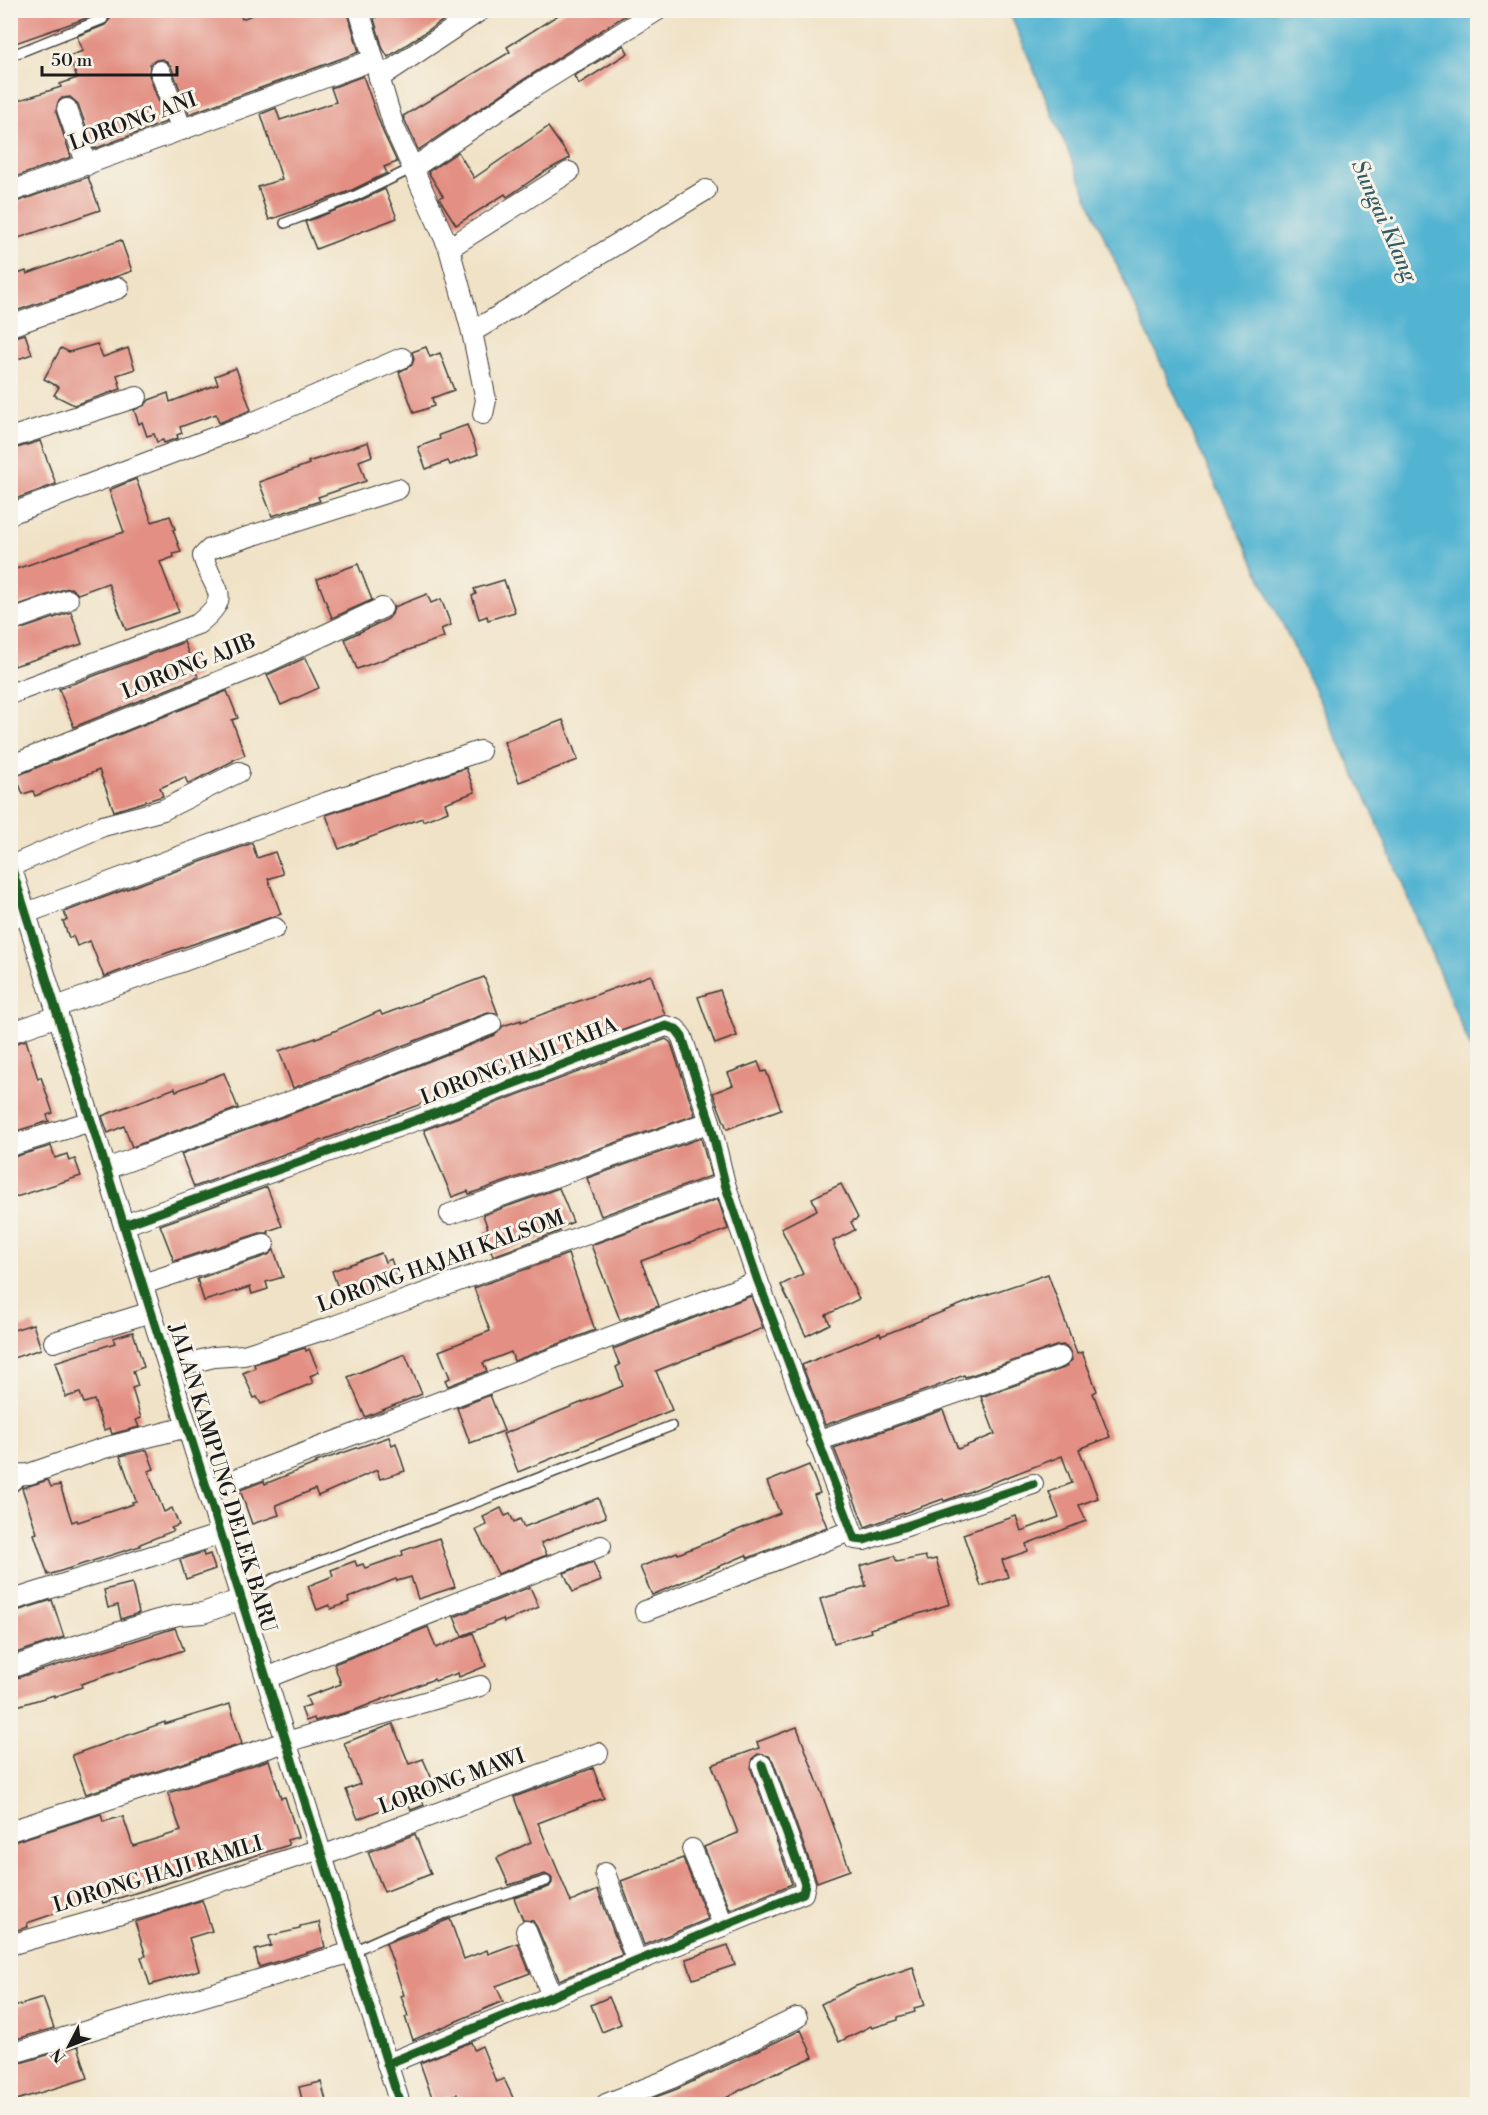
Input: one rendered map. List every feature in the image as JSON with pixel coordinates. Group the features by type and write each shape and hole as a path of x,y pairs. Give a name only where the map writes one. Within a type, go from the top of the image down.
{"street":[{"path":"359,10 394,127 449,248 472,332 486,400 483,414"},
{"name":"LORONG ANI","path":"10,192 182,130 376,69 481,10"},
{"path":"413,168 526,92 658,10"},
{"path":"160,71 182,130"},
{"path":"67,109 87,165"},
{"path":"449,248 569,172"},
{"path":"472,332 706,190"},
{"path":"10,326 119,288"},
{"path":"10,514 252,423 402,358"},
{"path":"10,438 136,397"},
{"path":"10,694 198,624 215,610 219,598 217,587 203,556 210,549 398,489"},
{"path":"10,621 68,600"},
{"name":"LORONG AJIB","path":"10,766 265,663 382,608"},
{"path":"19,916 322,804 480,751"},
{"path":"11,865 103,826 163,810 239,772"},
{"name":"JALAN KAMPUNG DELEK BARU","path":"11,865 19,916 57,1011 400,2104"},
{"path":"10,1033 57,1011 275,928"},
{"path":"106,1169 360,1076 491,1024"},
{"name":"LORONG HAJI TAHA","path":"124,1225 422,1118 666,1026 676,1029 682,1037 710,1122 725,1184 758,1281 850,1531"},
{"path":"10,1146 92,1121"},
{"path":"450,1214 710,1122"},
{"name":"LORONG HAJAH KALSOM","path":"169,1368 214,1357 244,1355 326,1329 725,1184"},
{"path":"143,1284 264,1244"},
{"path":"207,1490 758,1281"},
{"path":"54,1342 151,1312"},
{"path":"817,1441 1060,1357"},
{"path":"20,1474 104,1448 187,1427"},
{"path":"645,1611 850,1531 855,1539 864,1540 1033,1484"},
{"path":"10,1601 221,1534"},
{"path":"266,1678 601,1546"},
{"path":"10,1668 154,1621 203,1612 241,1599"},
{"path":"10,1831 286,1742 480,1686"},
{"name":"LORONG MAWI","path":"321,1853 598,1753"},
{"path":"387,2064 803,1893 805,1884 762,1765"},
{"path":"693,1849 724,1926"},
{"name":"LORONG HAJI RAMLI","path":"10,1946 321,1853"},
{"path":"605,1873 637,1962"},
{"path":"526,1931 552,1996"},
{"path":"10,2054 352,1952"},
{"path":"606,2104 672,2078 797,2019"}],"lane":[{"path":"10,56 103,19"},
{"path":"285,223 353,197 413,168"},
{"path":"241,1599 273,1579 671,1426"},
{"path":"10,1489 20,1474"},
{"path":"352,1952 396,1931 546,1881"}],"water":[{"name":"Sungai Klang","path":"1009,11 1477,11 1477,1063 1372,811 1208,468 1106,241"}],"building":[{"path":"10,10 238,10 242,19 264,10 347,10 359,52 189,114 171,66 163,59 156,60 150,64 149,75 166,122 94,149 78,104 70,97 62,98 58,102 56,112 71,157 10,179 10,103 61,87 60,84 77,78 69,56 83,51 77,36 105,25 110,19 107,13 101,13 10,45"},
{"path":"387,10 459,10 388,57 383,49 374,19"},
{"path":"566,10 634,10 418,150 403,116 510,52 507,47"},
{"path":"624,45 628,53 579,84 574,76"},
{"path":"363,76 383,132 397,162 384,167 387,173 350,191 269,220 258,187 282,179 261,114 276,108 280,120 336,102 331,88"},
{"path":"548,127 570,158 507,197 505,194 456,225 439,198 443,196 428,172 458,152 474,178"},
{"path":"88,177 100,210 10,241 10,204"},
{"path":"385,189 397,218 316,249 305,222"},
{"path":"121,240 132,271 10,313 10,277 26,271 27,274"},
{"path":"25,334 32,354 10,362 10,338"},
{"path":"97,344 103,357 128,348 135,369 117,375 121,389 74,405 54,395 59,387 44,379 61,348 69,352"},
{"path":"426,347 430,357 440,353 454,390 432,398 434,406 414,413 399,372 412,365 414,359 412,352"},
{"path":"236,368 251,410 219,423 216,414 180,427 182,433 177,435 178,438 164,443 163,440 157,442 154,434 147,436 142,422 139,424 134,410 145,405 149,400 168,393 170,402 218,384 215,376"},
{"path":"467,425 478,454 450,465 448,461 426,469 418,447 440,439 439,435"},
{"path":"40,441 56,484 10,501 10,450"},
{"path":"368,442 372,456 359,461 366,481 318,497 320,501 272,516 259,482 309,464 308,462"},
{"path":"136,479 152,522 170,516 175,529 173,530 181,552 160,562 179,612 126,630 108,583 78,594 71,588 64,589 10,608 10,571 124,532 109,490"},
{"path":"358,564 372,600 332,618 317,579"},
{"path":"504,580 515,612 488,620 487,616 479,619 472,596 476,594 474,589"},
{"path":"427,594 431,603 441,599 451,625 441,629 444,637 357,669 345,639 388,619 394,607"},
{"path":"71,612 82,644 14,666 10,655 10,633"},
{"path":"184,642 198,677 74,727 59,689"},
{"path":"305,658 319,688 281,705 267,675"},
{"path":"227,691 238,718 232,720 245,755 188,784 185,777 160,788 163,796 114,811 99,770 35,796 33,791 23,794 16,776"},
{"path":"563,720 578,760 519,782 504,742"},
{"path":"466,768 475,792 445,803 448,811 423,821 422,818 339,849 326,815"},
{"path":"252,843 257,858 275,852 283,874 268,879 281,914 104,977 90,941 77,946 73,936 69,938 63,921 67,920 64,912"},
{"path":"651,975 665,1015 194,1187 181,1154 364,1087 495,1035 503,1026 521,1020 521,1022"},
{"path":"484,977 498,1014 487,1013 293,1088 279,1051 330,1033 380,1011 382,1015"},
{"path":"720,990 737,1036 715,1044 698,997"},
{"path":"666,1039 671,1043 695,1115 469,1194 468,1191 452,1197 424,1130"},
{"path":"26,1040 38,1079 41,1077 53,1113 47,1115 49,1121 10,1133 10,1045"},
{"path":"758,1062 762,1072 766,1071 781,1109 727,1129 713,1093 733,1085 728,1073"},
{"path":"224,1073 238,1108 132,1147 124,1126 108,1133 102,1116 175,1088 176,1091"},
{"path":"701,1138 711,1176 601,1216 587,1178"},
{"path":"51,1146 55,1158 67,1154 69,1161 75,1159 81,1176 10,1199 10,1158"},
{"path":"841,1184 858,1218 851,1222 855,1230 833,1241 859,1299 826,1315 830,1324 806,1336 781,1285 803,1274 781,1228 817,1210 812,1198"},
{"path":"267,1187 282,1226 268,1231 269,1233 260,1233 174,1261 160,1225"},
{"path":"559,1188 573,1222 559,1228 560,1231 493,1256 483,1231 488,1229 483,1215"},
{"path":"718,1199 728,1229 641,1261 659,1306 620,1320 591,1245"},
{"path":"274,1250 283,1277 266,1282 268,1289 252,1294 250,1287 204,1301 197,1279 268,1255"},
{"path":"381,1253 385,1262 391,1259 399,1282 343,1302 332,1271"},
{"path":"568,1254 595,1330 514,1361 511,1352 483,1363 487,1371 448,1386 445,1380 450,1378 439,1351 490,1331 474,1288"},
{"path":"1048,1274 1077,1354 1082,1352 1097,1391 1093,1393 1110,1437 1079,1449 1098,1498 1079,1505 1086,1521 1026,1544 1028,1551 1002,1560 1008,1577 981,1586 963,1534 1016,1516 1021,1531 1059,1517 1049,1492 1072,1483 1062,1456 944,1501 943,1499 865,1527 834,1448 943,1410 958,1449 995,1434 981,1397 1064,1368 1072,1360 1068,1348 1063,1345 1056,1346 972,1375 965,1377 964,1375 825,1425 802,1365 880,1333 881,1336 980,1297"},
{"path":"751,1296 763,1328 656,1371 672,1410 518,1472 503,1434 623,1386 616,1367 620,1365 613,1349"},
{"path":"33,1324 41,1349 10,1359 10,1331"},
{"path":"133,1332 144,1367 133,1371 138,1386 132,1388 141,1418 136,1420 139,1427 112,1434 110,1428 104,1430 94,1400 84,1403 80,1393 66,1397 55,1362 115,1343 113,1338"},
{"path":"305,1348 306,1351 309,1349 319,1372 310,1376 313,1383 261,1404 257,1397 254,1398 243,1373 255,1368 254,1364"},
{"path":"405,1354 422,1394 365,1417 348,1377"},
{"path":"490,1395 504,1431 470,1443 457,1408"},
{"path":"389,1437 392,1445 396,1443 405,1471 380,1479 377,1470 318,1496 315,1489 276,1505 279,1515 252,1524 240,1490 264,1481 265,1484 316,1462"},
{"path":"147,1450 154,1469 148,1471 164,1512 172,1508 179,1525 171,1528 173,1531 140,1544 140,1546 48,1575 22,1488 48,1480 51,1487 60,1485 72,1522 77,1520 78,1522 136,1501 120,1456"},
{"path":"809,1465 820,1493 814,1495 827,1527 748,1558 746,1555 652,1595 640,1567 780,1513 767,1482"},
{"path":"598,1498 606,1517 541,1543 547,1555 498,1574 476,1530 487,1525 483,1517 501,1508 505,1516 510,1514 514,1522 520,1519 524,1527"},
{"path":"439,1538 455,1587 418,1599 411,1577 397,1581 396,1579 348,1598 349,1602 331,1609 329,1605 317,1610 308,1586 333,1576 331,1570 355,1561 357,1566 363,1564 365,1568 403,1555 402,1551"},
{"path":"203,1552 204,1556 210,1554 215,1569 186,1579 180,1560"},
{"path":"894,1556 897,1562 925,1556 927,1561 936,1559 950,1604 834,1643 820,1599 866,1586 860,1566"},
{"path":"593,1562 601,1581 573,1592 564,1573"},
{"path":"132,1583 139,1613 121,1619 118,1605 108,1608 104,1590"},
{"path":"530,1587 539,1607 462,1636 454,1617"},
{"path":"52,1600 64,1637 10,1655 10,1613"},
{"path":"428,1627 436,1648 473,1633 486,1666 459,1677 458,1673 435,1681 434,1679 355,1710 315,1721 314,1718 306,1721 301,1708 310,1705 306,1697 341,1684 334,1664"},
{"path":"175,1628 184,1650 81,1684 82,1687 54,1697 54,1695 17,1706 16,1702 10,1704 10,1680"},
{"path":"230,1704 242,1744 86,1794 72,1755 165,1722 165,1724"},
{"path":"393,1724 409,1764 423,1759 436,1788 420,1794 424,1805 411,1810 406,1800 358,1819 346,1790 360,1784 344,1743"},
{"path":"797,1727 850,1870 817,1882 773,1761 769,1756 758,1754 753,1758 751,1769 792,1884 730,1910 704,1847 738,1833 712,1765 759,1748 757,1742"},
{"path":"269,1760 281,1798 285,1797 298,1837 287,1840 289,1845 103,1903 101,1898 27,1923 28,1927 10,1932 10,1843 101,1814 103,1822 123,1816 133,1846 181,1831 168,1793"},
{"path":"593,1768 604,1798 538,1823 571,1902 598,1890 622,1955 559,1980 537,1927 533,1921 523,1920 514,1898 549,1887 552,1878 545,1874 509,1885 497,1858 531,1842 514,1797"},
{"path":"415,1834 431,1874 384,1892 368,1852"},
{"path":"683,1858 708,1919 644,1945 621,1881"},
{"path":"202,1900 212,1931 189,1938 199,1970 150,1985 141,1957 146,1956 135,1922"},
{"path":"450,1919 464,1959 487,1950 488,1954 518,1943 530,1973 496,1986 503,2001 413,2040 405,2017 408,2016 401,1996 404,1995 386,1943"},
{"path":"319,1922 325,1947 259,1967 255,1950 271,1946 269,1936"},
{"path":"728,1945 735,1965 693,1979 686,1959"},
{"path":"913,1967 925,2005 914,2008 915,2012 898,2017 898,2020 872,2028 871,2026 839,2042 821,2004 856,1986"},
{"path":"609,1997 621,2024 602,2032 591,2005"},
{"path":"43,1998 54,2028 10,2041 10,2008"},
{"path":"801,2030 813,2057 776,2072 721,2100 709,2104 637,2104 677,2089"},
{"path":"471,2042 474,2050 482,2046 496,2082 504,2079 516,2104 462,2104 457,2094 434,2103 420,2063"},
{"path":"78,2046 88,2078 10,2102 10,2066"},
{"path":"321,2082 327,2104 303,2104 299,2087"}],"cycle path":[{"path":"10,863 400,2104"},
{"path":"124,1225 422,1118 666,1026 676,1029 682,1037 710,1122 725,1184 758,1281 855,1539 864,1540 1033,1484"},
{"path":"387,2064 803,1893 805,1884 762,1765"}]}
